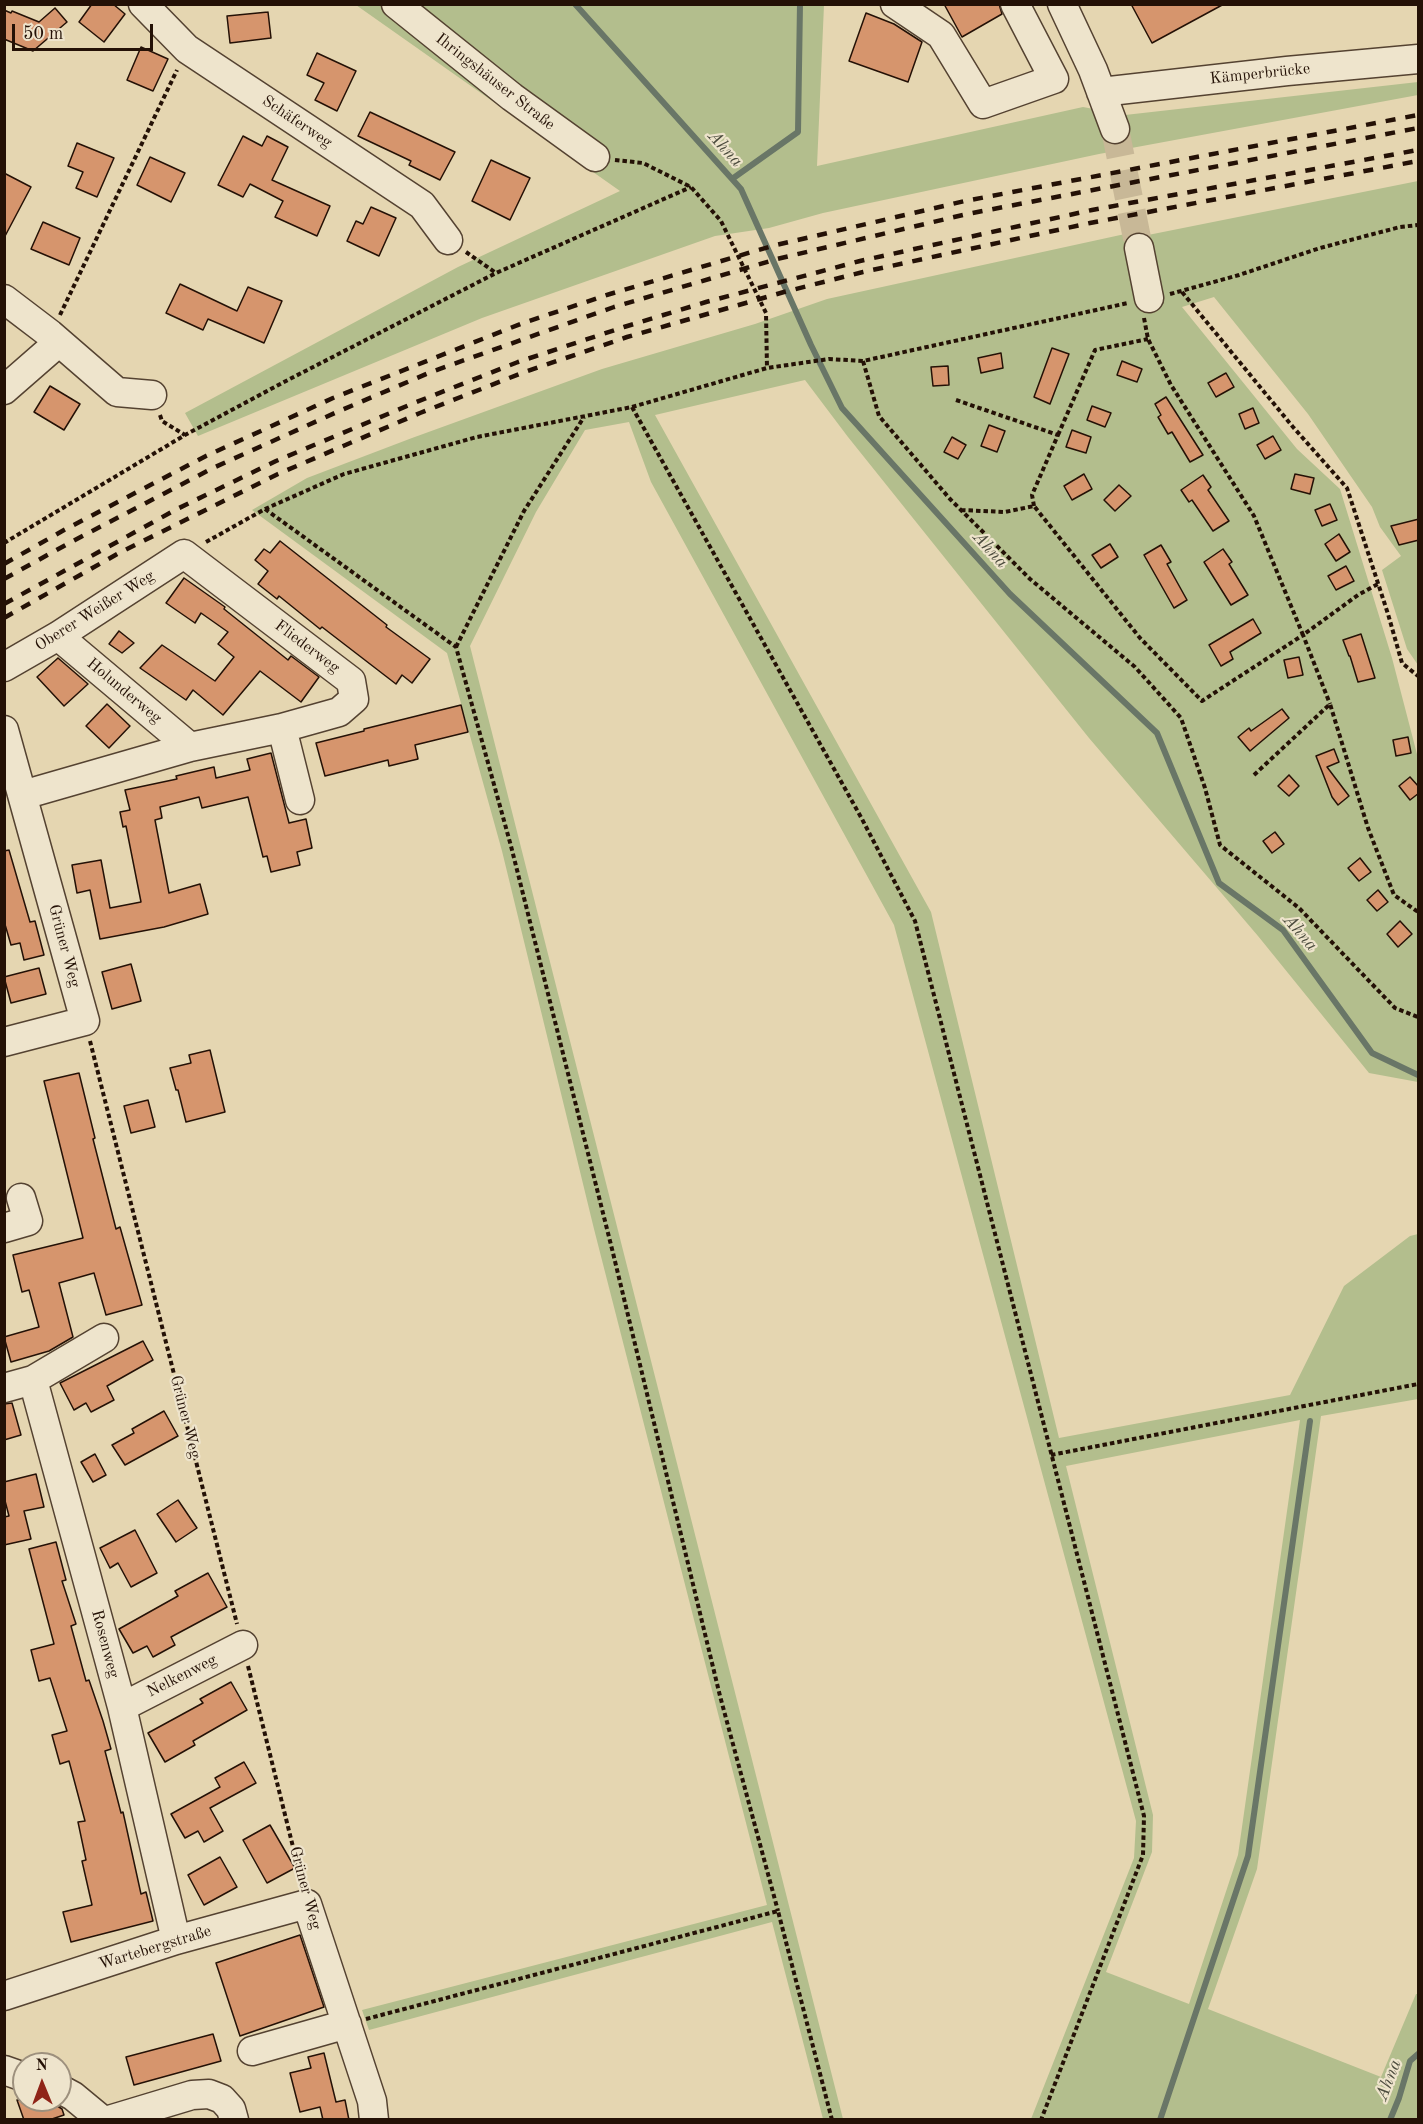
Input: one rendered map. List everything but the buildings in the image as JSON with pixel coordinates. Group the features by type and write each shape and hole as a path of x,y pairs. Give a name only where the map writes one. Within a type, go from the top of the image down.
{"street":[{"name":"Schäferweg","path":"143,4 187,49 422,205 448,240"},
{"name":"Ihringshäuser Straße","path":"396,4 512,97 595,157"},
{"path":"895,4 941,35 983,104 1054,79 1015,4"},
{"path":"1062,4 1115,129"},
{"name":"Kämperbrücke","path":"1101,92 1419,59"},
{"path":"1139,248 1147,309"},
{"path":"4,299 55,338 117,392 152,395"},
{"path":"4,390 55,338"},
{"name":"Oberer Weißer Weg","path":"4,667 58,636 184,554"},
{"name":"Fliederweg","path":"23,795 190,747 282,728 339,712 354,699 351,681 184,554"},
{"name":"Holunderweg","path":"58,636 190,747"},
{"path":"282,728 300,800"},
{"name":"Grüner Weg","path":"4,730 85,1022"},
{"path":"4,1042 85,1022"},
{"path":"4,1228 28,1221 21,1198"},
{"path":"4,1388 33,1380 104,1338"},
{"name":"Rosenweg","path":"33,1380 122,1707 176,1940"},
{"name":"Nelkenweg","path":"122,1707 243,1645"},
{"name":"Grüner Weg","path":"307,1904 373,2110"},
{"name":"Wartebergstraße","path":"4,1996 176,1940 307,1904"},
{"path":"252,2050 347,2024"},
{"path":"108,2120 183,2098 209,2094 222,2099 231,2109 234,2120"},
{"path":"72,2095 102,2120"}],"path":[{"path":"55,338 187,49"},
{"path":"595,157 643,163 692,187 722,221 766,313 767,368"},
{"path":"4,543 185,435 496,273 692,187"},
{"path":"1419,225 1400,227 1320,248 1182,292 1293,427 1347,488 1402,663 1419,676"},
{"path":"448,240 496,273"},
{"path":"184,554 265,508 344,474 477,437 632,407 767,368 829,358 862,361 1147,309 1148,339 1171,385 1254,516 1330,704 1368,828 1394,895 1419,912"},
{"path":"1148,339 1095,350 1032,495 1034,506 1140,638 1202,701 1358,595 1378,584"},
{"path":"862,361 879,416 960,510 1030,579 1135,668 1180,718 1205,788 1220,846 1299,908 1395,1008 1419,1017"},
{"path":"152,395 162,421 185,435"},
{"path":"956,400 1058,435"},
{"path":"632,407 862,819 915,921 1144,1816 1143,1854 1041,2120"},
{"path":"456,647 524,511 584,416"},
{"path":"960,510 1005,512 1034,506"},
{"path":"265,508 456,647 511,846 613,1252 720,1696 832,2120"},
{"path":"1254,775 1330,704"},
{"name":"Grüner Weg","path":"85,1022 307,1904"},
{"path":"1051,1455 1419,1384"},
{"path":"347,2024 778,1911"}],"green space":[{"path":"356,5 824,5 817,166 1083,107 1125,115 1418,82 1418,95 1099,154 823,213 769,228 715,236 482,318 198,436 185,413 458,267 620,191"},
{"path":"1418,181 1418,665 1407,649 1382,570 1401,556 1380,527 1372,507 1308,414 1214,297 1182,307 1297,449 1340,489 1392,658 1418,758 1418,1082 1369,1073 1258,936 1089,738 805,380 655,415 931,912 1059,1438 1290,1395 1344,1286 1410,1236 1418,1234 1418,1399 1321,1416 1257,1869 1208,2009 1381,2077 1416,1994 1418,1994 1418,2119 1031,2119 1134,1858 1136,1821 894,925 651,482 629,422 585,430 536,512 470,646 843,2119 823,2119 772,1922 369,2030 362,2010 767,1905 594,1229 502,851 447,653 252,510 307,478 412,438 602,369 755,324 827,299 1125,234 1148,235","holes":["1300,1420 1238,1855 1189,2004 1106,1972 1152,1852 1153,1815 1066,1466"]}],"waterway":[{"name":"Ahna","path":"575,4 741,189 842,408 1010,594 1157,733 1219,883 1283,930 1372,1053 1418,1075"},
{"path":"732,179 798,132 800,4"},
{"path":"1160,2120 1248,1856 1310,1421"},
{"name":"Ahna","path":"1390,2120 1410,2061 1418,2054"}],"tunnel":[{"path":"1115,129 1139,248"}],"railway":[{"path":"4,564 206,456 333,398 523,323 610,294 772,246 965,201 1418,115"},
{"path":"4,579 213,468 337,412 431,372 614,307 777,259 967,214 1418,128"},
{"path":"4,604 177,509 276,461 518,362 624,327 706,302 860,261 1092,210 1418,150"},
{"path":"4,618 119,553 278,474 420,413 522,373 627,337 863,272 1090,223 1418,161"}]}
